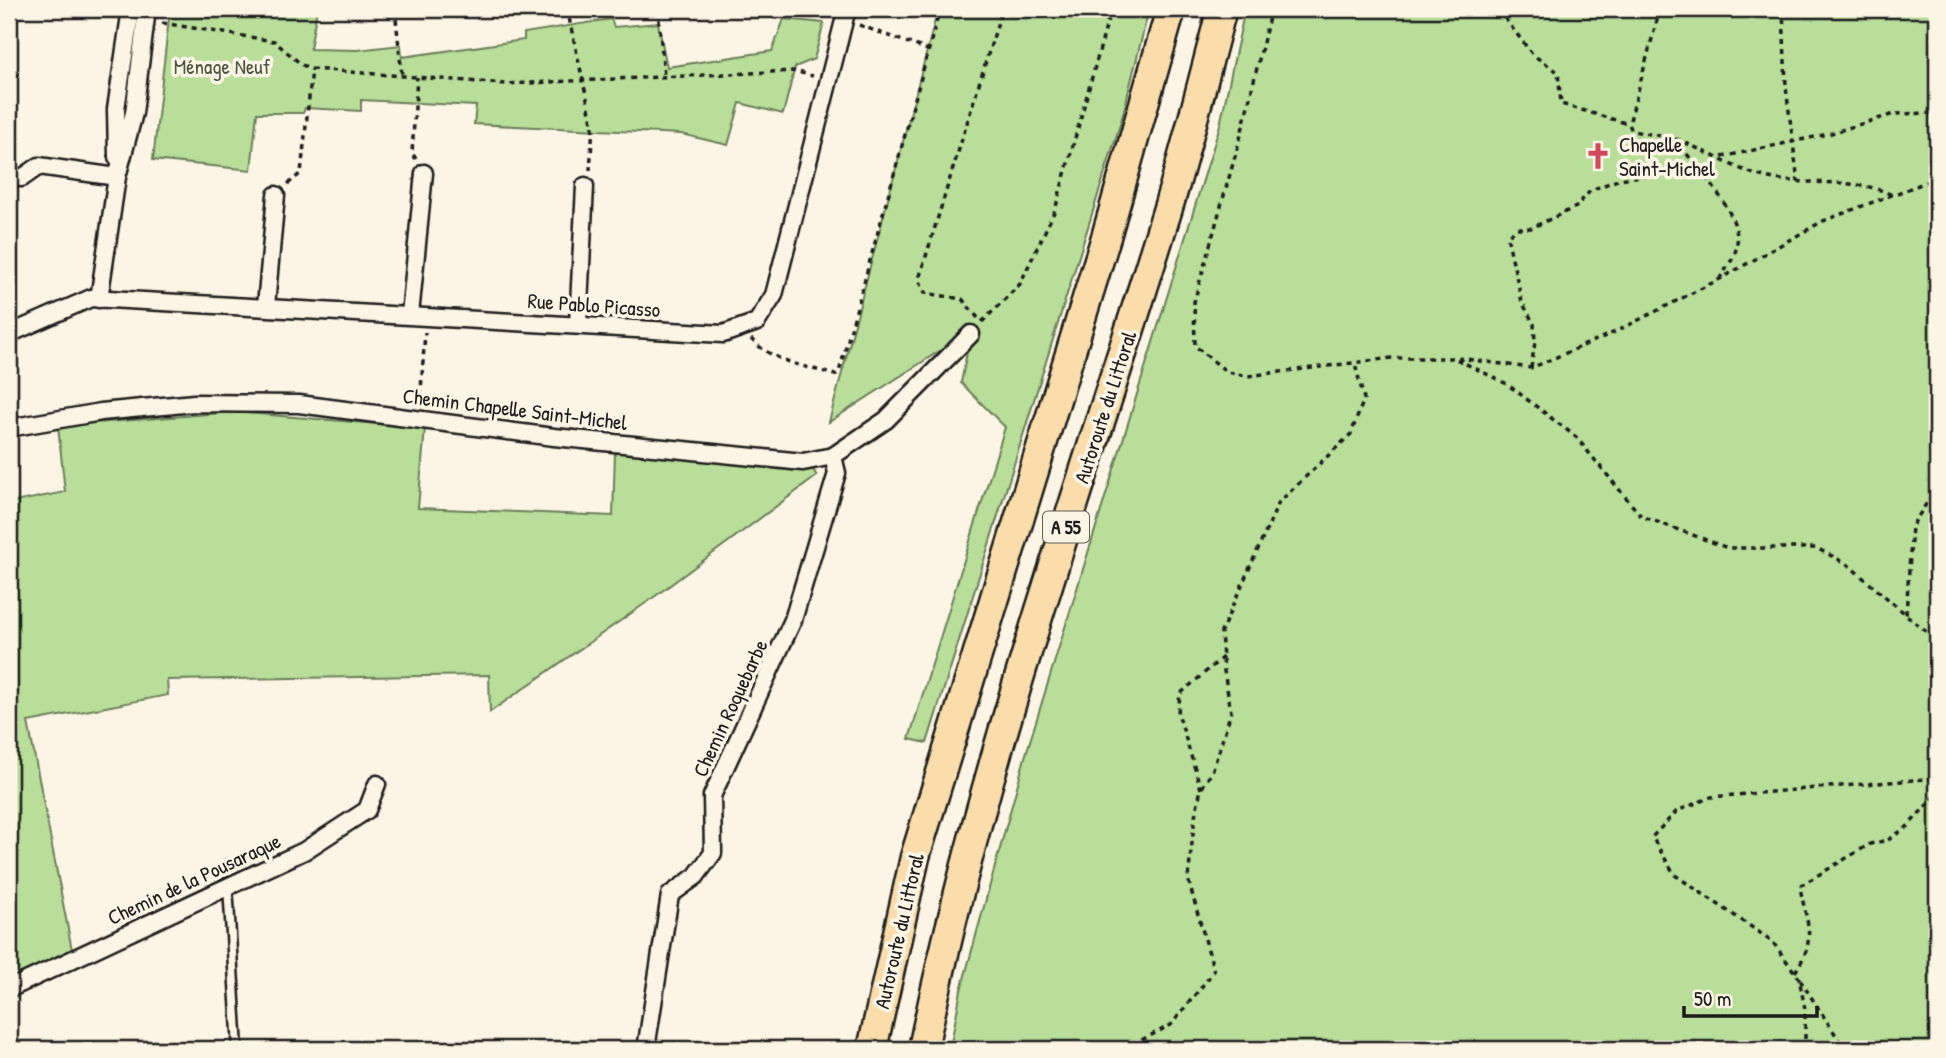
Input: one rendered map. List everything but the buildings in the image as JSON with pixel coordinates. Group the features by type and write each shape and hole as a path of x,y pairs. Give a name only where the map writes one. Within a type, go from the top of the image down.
{"highway":[{"name":"Autoroute du Littoral","path":"872,1049 915,857 1106,237 1171,9"},
{"name":"Autoroute du Littoral","path":"923,1049 965,866 1027,650 1169,205 1222,9"}],"street":[{"path":"117,177 116,109 131,9"},
{"path":"99,299 117,177 134,113 146,14"},
{"name":"Rue Pablo Picasso","path":"9,334 90,298 723,334 757,322 774,295 846,14"},
{"path":"9,176 22,178 39,166 117,177"},
{"path":"418,315 424,173"},
{"path":"578,325 585,186"},
{"path":"266,306 276,195"},
{"name":"Chemin Chapelle Saint-Michel","path":"9,428 101,412 194,403 299,404 803,462 833,456 886,420 976,328"},
{"name":"Chemin Roquebarbe","path":"646,1049 670,895 696,876 713,853 712,796 793,620 837,473 833,456"},
{"name":"Chemin de la Pousaraque","path":"9,989 304,851 361,816 372,802 377,784"}],"lane":[{"path":"228,886 238,1049"}],"path":[{"path":"395,9 402,76"},
{"path":"567,9 585,80 593,126 592,162 585,186"},
{"path":"658,9 664,76"},
{"path":"740,328 765,354 835,375 839,372 940,9"},
{"path":"1002,9 919,279 925,293 962,299 976,328 1020,284 1055,211 1111,9"},
{"path":"1271,9 1241,135 1194,302 1195,346 1227,372 1248,376 1392,358 1454,358 1531,368 1615,332 1720,279 1823,221 1937,178"},
{"path":"1504,9 1503,16 1533,55 1558,72 1562,104 1629,124"},
{"path":"1660,9 1629,124 1632,131 1643,135 1674,138 1763,177 1798,182 1874,186 1892,195"},
{"path":"1783,9 1787,87 1798,182"},
{"path":"146,14 274,41 302,65 312,69 506,84 794,71 829,80"},
{"path":"846,14 929,50"},
{"path":"276,195 301,173 312,69"},
{"path":"417,77 412,152 424,173"},
{"path":"1720,157 1794,142 1894,114 1937,113"},
{"path":"1674,138 1728,208 1737,232 1737,249 1720,279"},
{"path":"1531,368 1535,342 1534,324 1522,302 1507,236 1517,228 1531,228 1576,207 1591,190 1620,179 1696,168"},
{"path":"418,315 419,419"},
{"path":"1454,358 1507,384 1576,437 1641,516 1728,548 1816,548 1846,563 1937,641"},
{"path":"1124,1049 1171,1025 1214,971 1188,880 1195,816 1201,789 1212,772 1231,712 1222,632 1279,502 1351,434 1364,399 1355,364"},
{"path":"1906,614 1912,526 1937,487"},
{"path":"1201,789 1178,713 1180,694 1223,657"},
{"path":"1844,1049 1799,978 1772,942 1675,875 1652,837 1677,811 1711,797 1937,778"},
{"path":"1794,972 1809,944 1810,921 1800,886 1870,844 1888,840 1907,827 1937,794"},
{"path":"1799,978 1805,1009 1805,1049"}],"green space":[{"name":"Ménage Neuf","path":"170,9 317,9 310,49 357,50 401,45 402,57 524,40 524,33 611,19 614,27 658,23 667,67 772,51 784,19 824,23 814,59 795,67 783,114 740,103 728,145 681,134 474,124 476,106 361,100 361,111 305,108 303,113 257,113 251,170 153,160"},
{"path":"938,9 1149,9 1122,118 927,743 909,739 1005,427 961,383 967,352 955,341 829,422"},
{"path":"1245,9 1937,9 1937,1049 950,1049 961,990 1026,754 1220,125"},
{"path":"234,412 425,428 418,508 613,516 615,452 812,468 817,476 650,600 490,712 489,675 167,680 168,695 28,722 72,950 9,979 9,503 65,492 58,426"}],"place":[{"name":"Chapelle Saint-Michel","path":"1598,156"}]}
